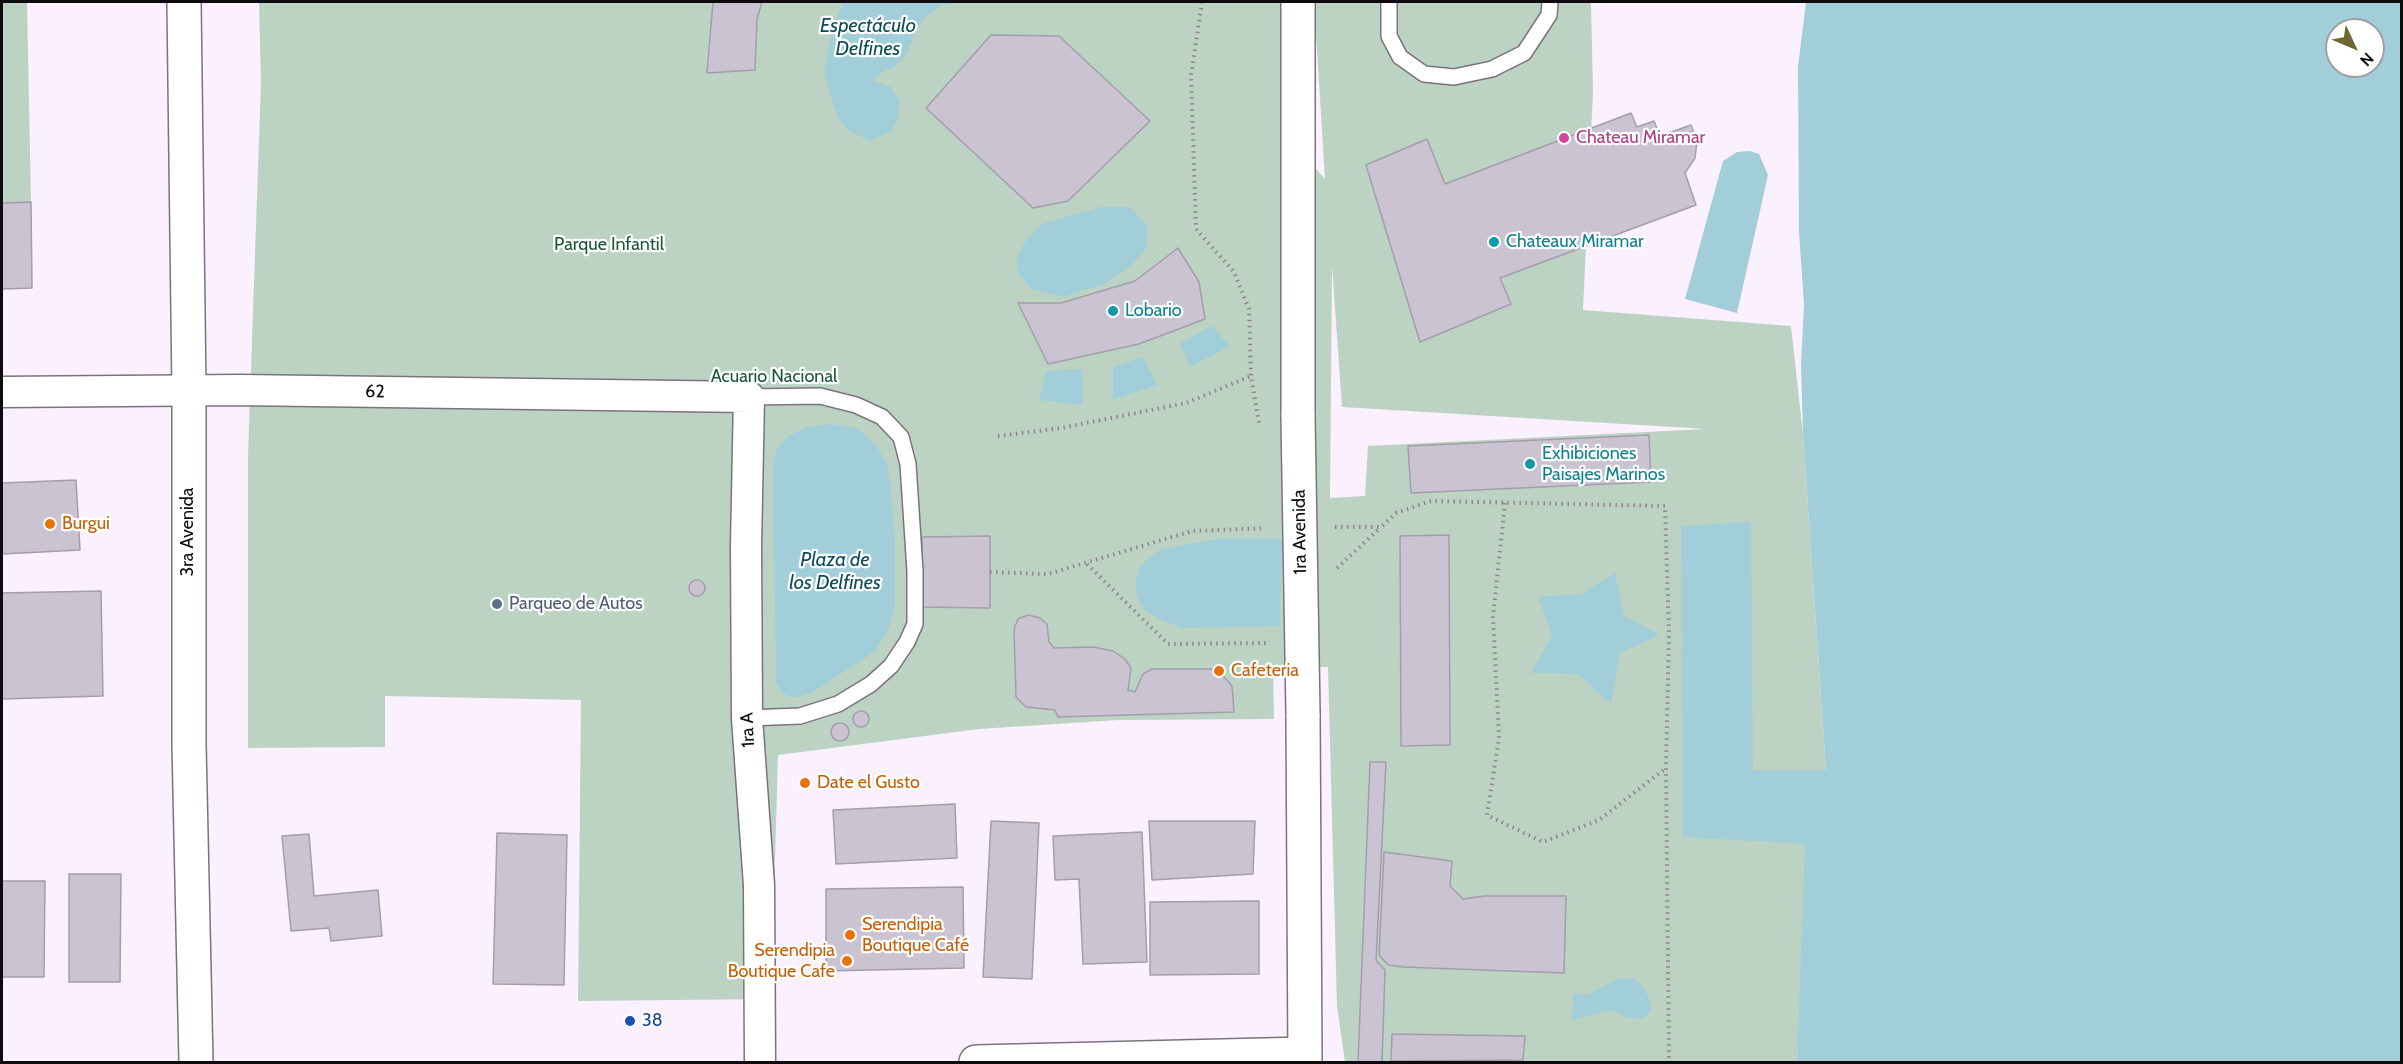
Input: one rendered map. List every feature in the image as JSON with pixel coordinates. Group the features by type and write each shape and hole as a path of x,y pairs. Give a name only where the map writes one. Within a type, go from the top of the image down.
{"street":[{"name":"3ra Avenida","path":"183,2 189,391 189,734 196,1062"},
{"name":"1ra Avenida","path":"1298,2 1298,417 1305,1058"},
{"name":"62","path":"2,392 189,391 750,397"},
{"name":"1ra A","path":"750,397 746,538 747,718 759,885 760,1062"},
{"path":"976,1062 1305,1058"}],"lane":[{"path":"1389,2 1389,36 1400,57 1424,74 1454,77 1492,69 1524,53 1549,15 1550,2"},
{"path":"747,718 800,716 838,704 871,684 891,666 907,642 915,624 915,572 908,464 901,437 882,417 856,405 819,396 750,397"}],"path":[{"path":"1202,2 1191,76 1196,229 1234,272 1249,309 1251,376 1260,428"},
{"path":"998,436 1061,428 1186,403 1251,376"},
{"path":"1334,571 1396,513 1431,501 1665,506 1670,633 1666,768 1669,1062"},
{"path":"1504,503 1493,617 1499,738 1487,814 1543,842 1599,820 1666,768"},
{"path":"1326,526 1381,528"},
{"path":"990,572 1048,574 1192,531 1270,527"},
{"path":"1087,564 1168,644 1275,643"}],"green space":[{"path":"2,2 27,2 31,202 2,203"},
{"name":"Acuario Nacional","path":"259,2 1298,2 1299,150 1325,179 1314,2 1591,2 1593,92 1583,310 1791,326 1803,434 1826,770 1800,1008 1797,1062 1345,1062 1337,1006 1328,667 1273,667 1274,719 1118,720 979,729 778,755 771,999 578,1001 581,700 385,696 385,747 248,748 248,455 261,82","holes":["1332,266 1342,407 1706,429 1368,446 1365,496 1330,498"]}],"water":[{"name":"Espectáculo Delfines","path":"844,2 955,2 939,7 924,18 914,34 907,54 894,67 885,70 873,80 891,87 899,101 898,117 891,132 870,141 849,131 839,119 824,71 833,26"},
{"path":"1806,2 2401,2 2401,1062 1797,1062 1805,844 1683,837 1681,526 1751,522 1753,770 1826,770 1803,434 1801,364 1804,304 1799,232 1798,67"},
{"path":"1750,151 1759,154 1768,175 1737,313 1685,299 1723,161 1737,152"},
{"path":"1100,207 1130,207 1147,226 1146,248 1132,265 1104,284 1062,297 1030,288 1017,270 1018,254 1025,242 1042,224"},
{"path":"1212,326 1230,346 1190,367 1180,343"},
{"path":"1143,357 1157,385 1113,400 1113,367"},
{"path":"1082,369 1082,405 1039,400 1046,371"},
{"name":"Plaza de los Delfines","path":"831,424 857,428 877,447 888,465 895,536 895,606 888,631 874,652 813,692 795,698 784,694 776,683 773,465 777,449 788,436 807,427"},
{"path":"1218,539 1282,539 1280,626 1182,628 1146,611 1137,597 1135,582 1139,569 1146,560 1162,549"},
{"path":"1615,573 1624,615 1660,635 1620,653 1611,704 1578,674 1531,673 1552,635 1538,597 1582,594"},
{"path":"1634,978 1645,989 1650,1002 1651,1011 1643,1018 1628,1018 1611,1010 1572,1020 1573,994 1588,994 1618,979"}],"building":[{"path":"713,2 762,2 757,19 755,70 707,73"},
{"path":"991,35 1059,36 1150,121 1068,201 1033,208 926,108"},
{"name":"Chateaux Miramar","path":"1631,113 1637,127 1654,121 1660,136 1691,125 1697,141 1695,158 1685,173 1696,205 1500,278 1511,304 1420,342 1366,165 1427,139 1445,184"},
{"path":"31,202 32,288 2,289 2,203"},
{"name":"Lobario","path":"1178,248 1199,282 1205,319 1139,344 1048,364 1018,303 1061,303 1135,281"},
{"name":"Exhibiciones Paisajes Marinos","path":"1649,435 1651,482 1411,493 1408,446"},
{"path":"76,480 80,550 2,554 2,483"},
{"path":"1449,535 1450,745 1401,746 1400,536"},
{"path":"990,536 990,608 921,607 922,537"},
{"path":"694,580 700,580 705,588 703,594 694,596 689,591 689,585"},
{"path":"101,591 103,696 2,699 2,593"},
{"path":"1028,615 1040,618 1047,624 1049,642 1054,648 1093,647 1113,651 1125,659 1131,668 1128,690 1135,692 1143,674 1152,669 1217,669 1232,686 1234,712 1058,717 1055,710 1026,707 1016,697 1014,629 1018,619"},
{"path":"858,711 864,711 869,719 867,725 858,727 853,722 853,716"},
{"path":"840,723 846,726 849,732 846,738 840,741 834,738 831,732 834,726"},
{"path":"1370,762 1386,762 1376,960 1385,970 1382,1062 1358,1062"},
{"path":"955,804 957,858 836,864 833,810"},
{"path":"991,821 1039,823 1032,979 983,977"},
{"path":"1149,821 1255,821 1253,874 1152,880"},
{"path":"1142,832 1147,962 1083,964 1079,879 1055,880 1053,836"},
{"path":"497,833 567,835 564,985 493,984"},
{"path":"309,834 314,896 378,890 382,936 331,941 329,928 291,931 282,836"},
{"path":"1384,852 1452,861 1450,886 1463,899 1484,896 1566,896 1564,973 1388,965 1379,955"},
{"path":"69,874 121,874 120,982 69,982"},
{"path":"2,881 45,881 44,977 2,977"},
{"path":"963,887 964,968 826,971 826,889"},
{"path":"1259,901 1259,974 1150,975 1150,902"},
{"path":"1392,1034 1525,1036 1523,1060 1391,1061"}],"place":[{"name":"Chateau Miramar","path":"1564,138"},
{"name":"Chateaux Miramar","path":"1494,242"},
{"name":"Lobario","path":"1113,311"},
{"name":"Exhibiciones Paisajes Marinos","path":"1530,464"},
{"name":"Burgui","path":"50,524"},
{"name":"Parqueo de Autos","path":"497,604"},
{"name":"Cafeteria","path":"1219,671"},
{"name":"Date el Gusto","path":"805,783"},
{"name":"Serendipia Boutique Café","path":"850,935"},
{"name":"Serendipia Boutique Cafe","path":"847,961"},
{"name":"38","path":"630,1021"}],"park label":[{"name":"Parque Infantil","path":"609,245"}]}
